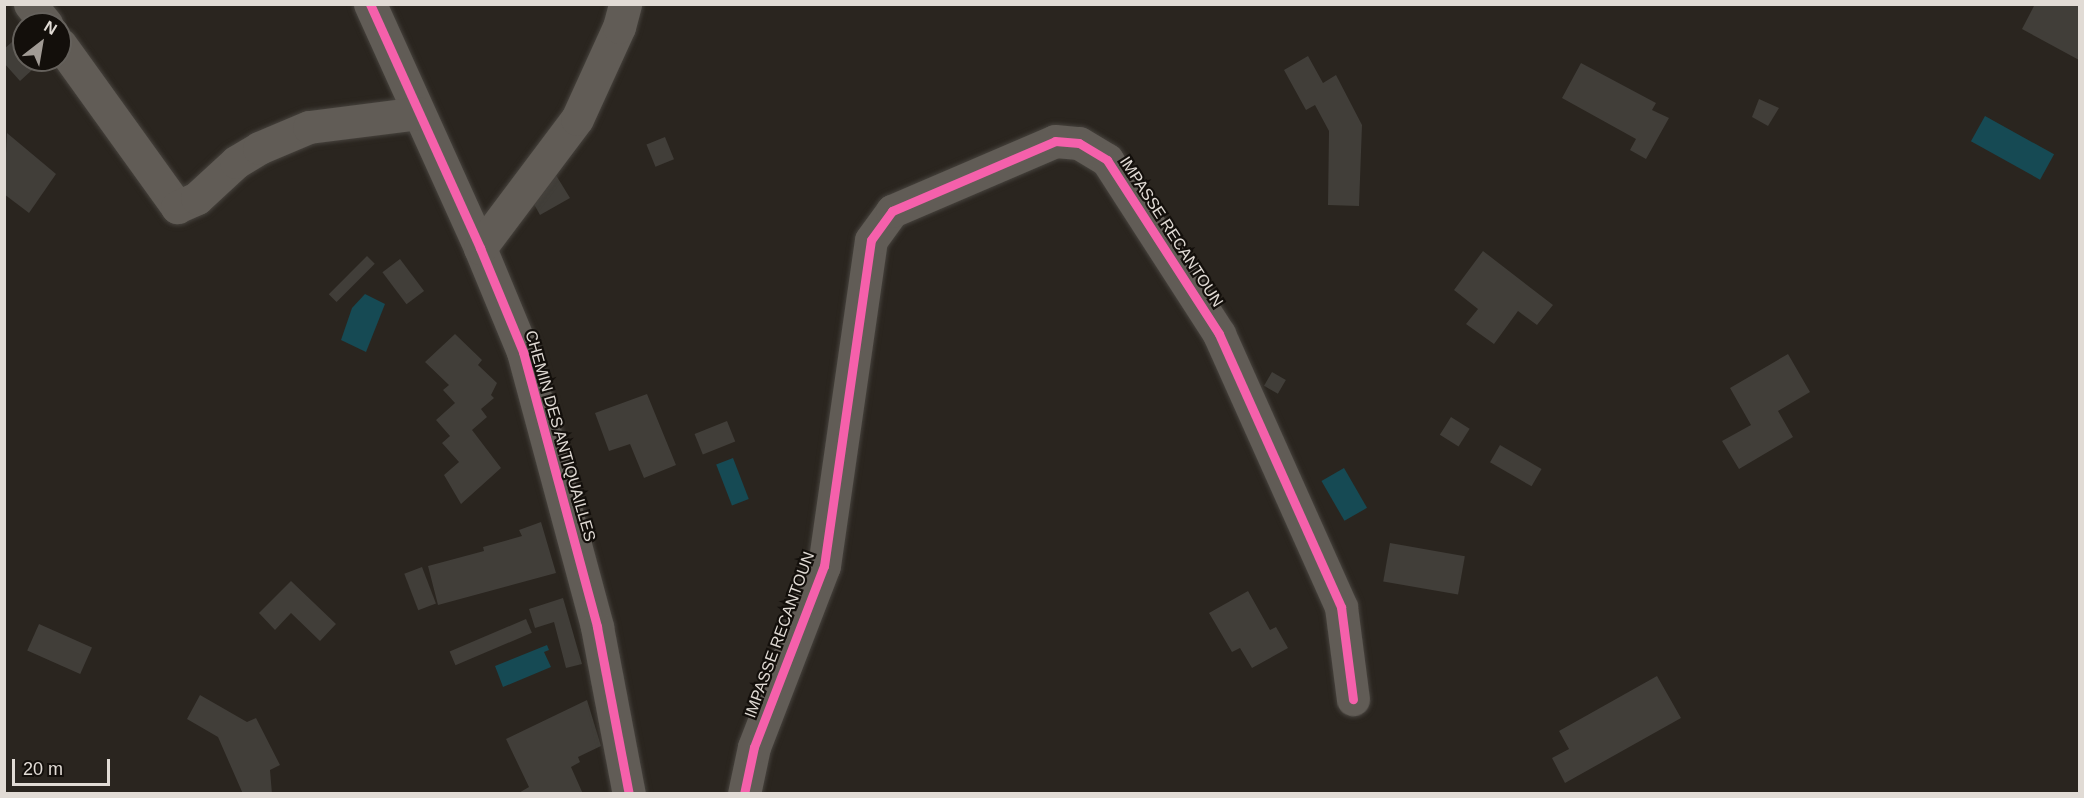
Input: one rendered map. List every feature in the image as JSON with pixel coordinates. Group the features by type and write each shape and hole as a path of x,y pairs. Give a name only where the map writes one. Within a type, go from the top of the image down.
{"street":[{"name":"CHEMIN DES ANTIQUAILLES","path":"370,4 480,248 522,352 567,507 597,627 628,794"},
{"path":"480,248 577,119 619,27 625,4"},
{"path":"72,61 177,207 197,198 236,162 259,148 309,127 418,113"},
{"name":"IMPASSE RECANTOUN","path":"744,794 754,747 824,566 871,240 892,211 1055,141 1079,143 1107,160 1220,334 1341,607 1353,699"}],"water":[{"path":"1985,116 2054,154 2040,180 1971,141"},
{"path":"365,294 385,304 366,352 341,340 352,308"},
{"path":"733,458 749,499 732,506 716,464"},
{"path":"1344,468 1367,508 1344,521 1321,481"},
{"path":"547,645 549,650 544,652 551,667 503,687 495,666"}],"building":[{"path":"2035,4 2079,4 2079,60 2022,29"},
{"path":"12,42 12,72 4,63 4,49"},
{"path":"1308,56 1323,83 1336,75 1362,125 1359,206 1328,205 1329,131 1315,105 1306,110 1284,70"},
{"path":"1581,63 1656,103 1652,110 1669,118 1646,159 1630,150 1636,139 1562,98"},
{"path":"12,72 30,72 20,81"},
{"path":"1759,99 1779,108 1768,126 1752,117"},
{"path":"7,133 56,174 29,213 4,194"},
{"path":"665,137 674,159 655,167 646,144"},
{"path":"551,167 570,198 540,215 530,197"},
{"path":"1483,251 1553,305 1537,325 1518,311 1494,344 1466,324 1478,309 1454,290"},
{"path":"367,256 375,264 337,302 329,294"},
{"path":"400,259 424,291 407,304 382,272"},
{"path":"455,334 482,360 478,365 497,383 491,395 494,398 481,409 487,417 472,430 501,468 461,504 444,475 459,462 442,443 450,436 436,420 455,403 443,390 449,385 425,362"},
{"path":"1788,354 1810,392 1778,411 1793,437 1739,469 1722,441 1751,425 1730,388"},
{"path":"1272,372 1286,380 1278,394 1264,386"},
{"path":"647,394 676,465 644,478 630,444 609,451 595,413"},
{"path":"1451,417 1470,429 1459,446 1440,435"},
{"path":"727,421 735,441 703,455 695,434"},
{"path":"1500,445 1542,469 1532,486 1490,462"},
{"path":"541,522 556,573 438,605 428,566 484,551 483,547 522,536 519,530"},
{"path":"1390,543 1465,556 1458,595 1383,581"},
{"path":"422,567 436,603 418,610 404,574"},
{"path":"291,581 336,624 320,641 291,613 275,630 259,613"},
{"path":"1248,591 1270,630 1276,627 1288,648 1252,668 1240,648 1232,652 1209,613"},
{"path":"563,598 582,664 566,668 554,622 535,628 529,609"},
{"path":"526,619 532,633 455,665 450,651"},
{"path":"39,624 92,648 80,674 27,650"},
{"path":"1657,676 1681,718 1565,783 1552,758 1569,749 1559,731"},
{"path":"200,695 247,722 256,718 280,765 270,770 272,794 243,794 218,737 187,719"},
{"path":"587,700 601,746 578,757 580,762 571,767 583,794 517,794 529,787 506,739"}],"cycle path":[{"path":"370,4 480,248 523,352 597,627 629,794"},
{"path":"744,794 754,747 824,566 871,240 892,211 1055,141 1079,143 1107,160 1219,334 1341,607 1353,699"}]}
